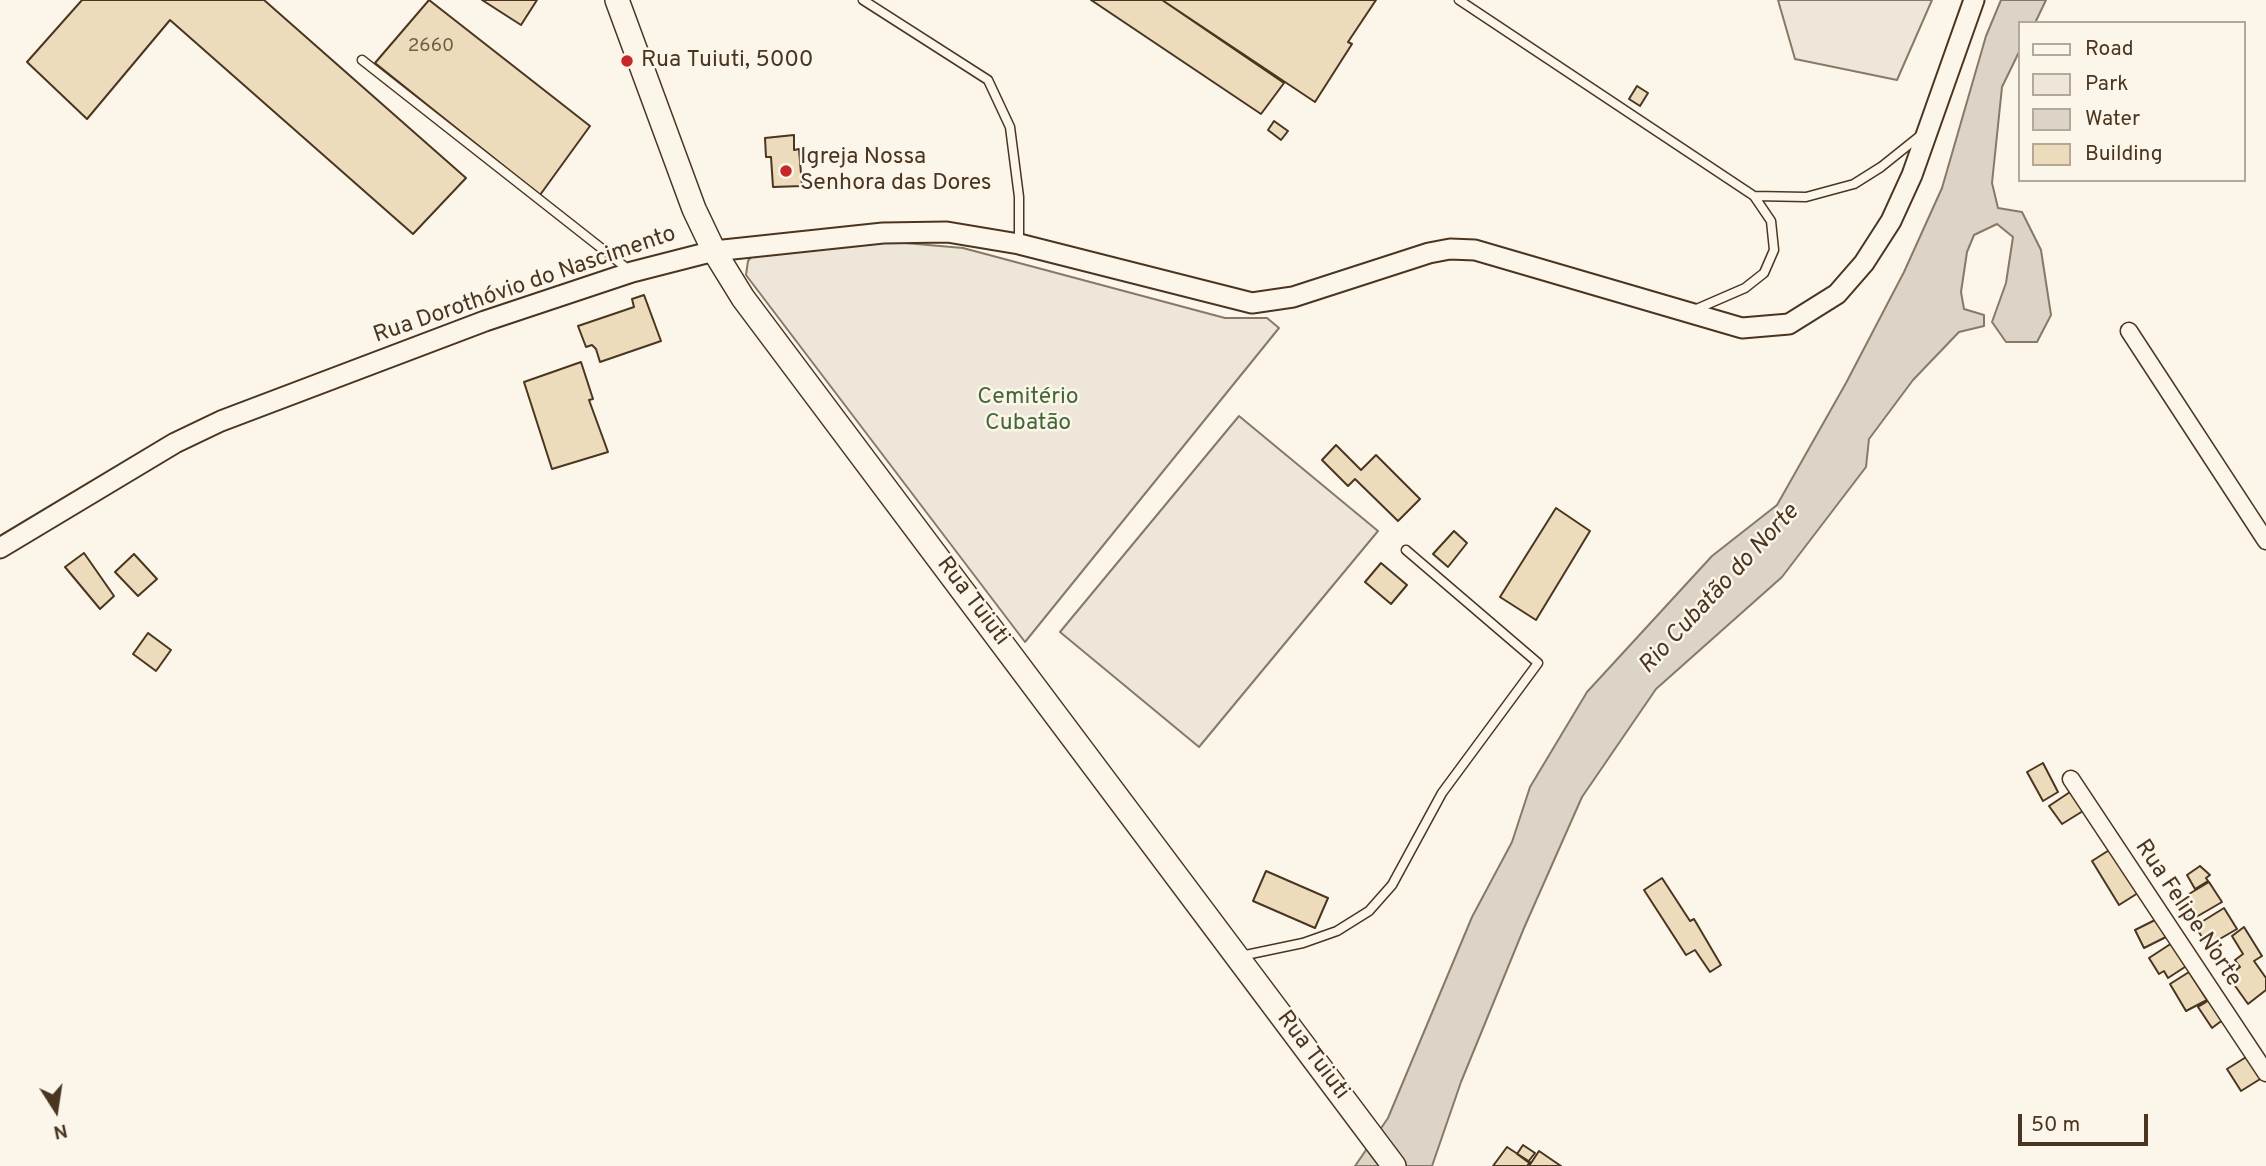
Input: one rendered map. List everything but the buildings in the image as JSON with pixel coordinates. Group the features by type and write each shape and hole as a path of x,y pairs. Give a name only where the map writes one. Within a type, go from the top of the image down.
{"main road":[{"name":"Rua Tuiuti","path":"617,0 673,157 714,251 751,309 1394,1166"}],"street":[{"name":"Rua Dorothóvio do Nascimento","path":"0,548 175,443 221,421 485,321 632,271 714,251 917,231 977,235 1252,303 1293,297 1429,253 1450,249 1475,250 1742,328 1769,328 1789,324 1837,294 1864,263 1891,221 1930,128 1974,0"},
{"path":"2129,331 2266,541"},
{"name":"Rua Felipe Norte","path":"2071,779 2266,1073"}],"lane":[{"path":"863,0 988,80 1010,127 1019,197 1019,244"},
{"path":"1458,0 1754,196 1771,221 1774,250 1764,274 1745,288 1686,313"},
{"path":"362,60 632,271"},
{"path":"1754,196 1806,197 1854,184 1881,167 1930,128"},
{"path":"1238,957 1303,943 1337,931 1369,911 1392,885 1442,793 1538,663 1406,550"}],"green space":[{"path":"1778,0 1932,0 1897,80 1795,59"},
{"name":"Cemitério Cubatão","path":"882,241 963,248 1225,318 1267,318 1279,328 1025,642 746,275 748,261 757,250"},
{"path":"1239,416 1378,531 1199,747 1060,632"}],"water":[{"name":"Rio Cubatão do Norte","path":"2001,0 2046,0 2036,21 2018,21 2018,54 2002,87 1992,183 1998,208 2022,212 2041,250 2051,315 2037,342 2006,342 1992,322 2006,283 2013,237 1997,224 1974,235 1967,252 1961,292 1964,309 1984,315 1984,326 1959,332 1913,380 1869,439 1866,467 1782,577 1656,689 1582,797 1524,928 1461,1082 1432,1166 1355,1166 1388,1118 1472,917 1512,842 1530,787 1587,692 1712,556 1777,505 1846,383 1904,272 1942,188 1986,36"}],"place":[{"name":"Rua Tuiuti, 5000","path":"627,61"},
{"name":"Igreja Nossa Senhora das Dores","path":"786,171"}]}
